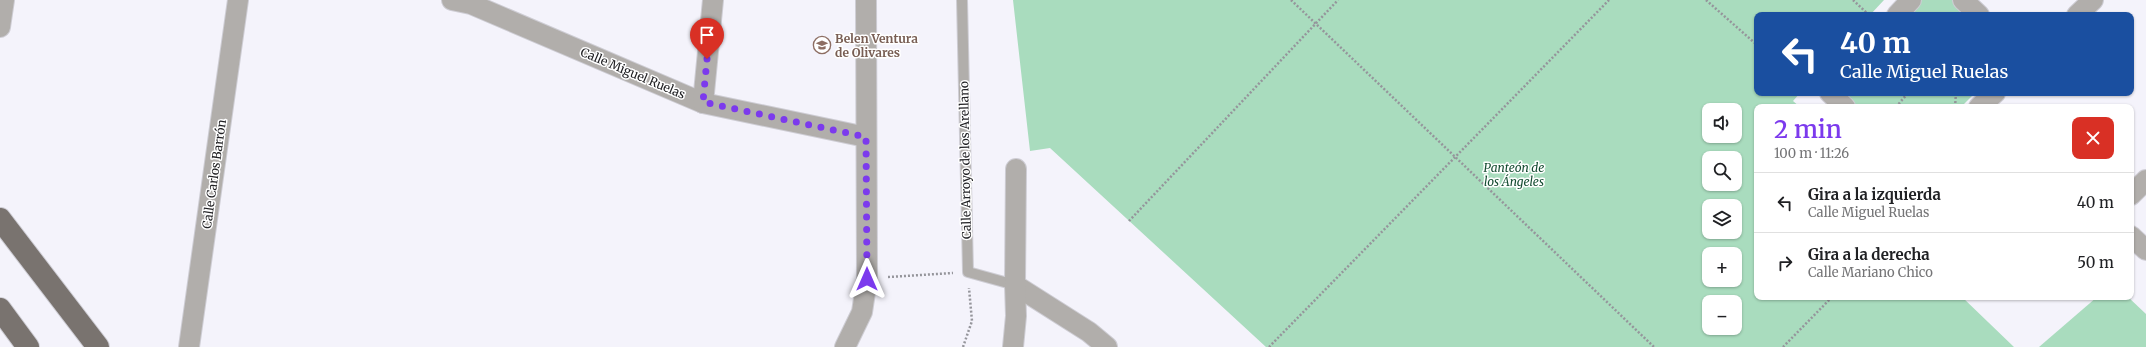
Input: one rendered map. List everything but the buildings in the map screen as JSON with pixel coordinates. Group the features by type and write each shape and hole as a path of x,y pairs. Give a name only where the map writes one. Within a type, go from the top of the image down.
{"main road":[{"path":"0,219 98,347"},
{"path":"0,309 28,347"}],"street":[{"path":"0,27 4,0"},
{"name":"Calle Carlos Barrón","path":"189,347 238,0"},
{"path":"703,102 713,0"},
{"path":"845,347 862,312 867,279 866,0"},
{"path":"1900,12 1910,0"},
{"path":"1963,0 1977,12"},
{"path":"2080,12 2093,0"},
{"name":"Calle Miguel Ruelas","path":"465,1 703,102 866,137"},
{"path":"1833,96 1842,104"},
{"path":"1013,347 1016,316 1014,285 1016,169"},
{"path":"2134,192 2146,180"},
{"path":"2134,239 2146,250"},
{"path":"1014,285 1089,332 1107,347"}],"lane":[{"name":"Calle Arroyo de los Arellano","path":"962,0 968,272"},
{"path":"968,272 1014,285"}],"path":[{"path":"1291,0 1654,347"},
{"path":"1129,221 1338,0"},
{"path":"1269,347 1456,158 1609,0"},
{"path":"1706,0 1754,42"},
{"path":"1853,0 1866,12"},
{"path":"1899,104 1905,96"},
{"path":"867,279 968,272 972,321 963,347"},
{"path":"1783,347 1829,300"}],"green space":[{"name":"Panteón de los Ángeles","path":"1013,0 1884,0 1873,12 1754,12 1754,96 1797,96 1793,101 1796,104 1754,104 1754,300 1965,300 2014,347 1266,347 1050,148 1030,151"},
{"path":"1920,0 1953,0 1967,12 1909,12"},
{"path":"1843,96 1972,96 1964,104 1853,104"},
{"path":"2094,300 2131,300 2146,314 2146,347 2039,347"}],"place":[{"name":"Belen Ventura de Olivares","path":"822,45"}],"route":[{"path":"707,59 703,102 866,137 867,279"}]}
